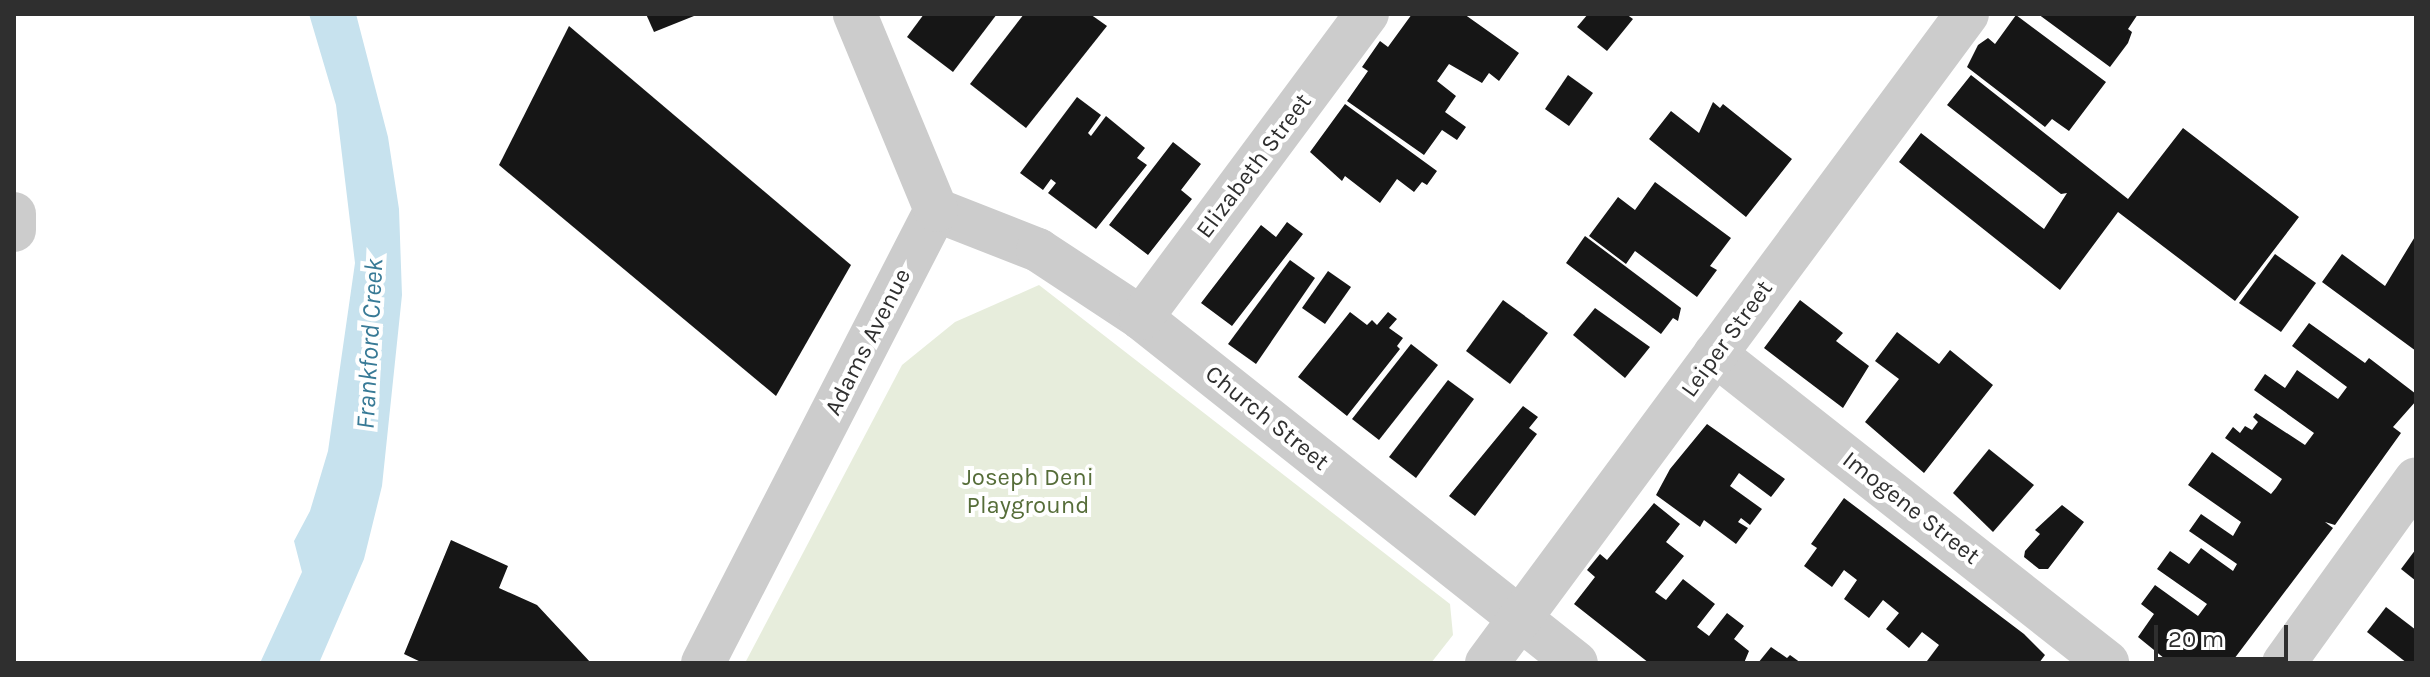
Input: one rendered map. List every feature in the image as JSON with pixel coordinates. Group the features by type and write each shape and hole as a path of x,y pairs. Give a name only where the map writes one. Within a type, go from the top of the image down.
{"street":[{"path":"855,14 936,210"},
{"name":"Elizabeth Street","path":"1141,318 1367,14"},
{"name":"Leiper Street","path":"1487,663 1967,14"},
{"name":"Church Street","path":"936,210 1038,250 1141,318 1576,663"},
{"name":"Adams Avenue","path":"703,663 936,210"},
{"name":"Imogene Street","path":"1715,354 2107,663"},
{"path":"2284,663 2416,479"}],"green space":[{"name":"Joseph Deni Playground","path":"1039,285 1450,604 1453,635 1431,663 745,663 902,365 955,322"}],"water":[{"name":"Frankford Creek","path":"309,14 356,14 388,137 399,209 402,295 382,486 364,559 319,663 260,663 302,572 294,541 310,511 328,451 355,263 336,105"}],"building":[{"path":"646,14 699,14 654,32"},
{"path":"924,14 997,14 953,72 907,37"},
{"path":"1024,14 1090,14 1107,26 1026,128 970,84"},
{"path":"1412,14 1464,14 1519,53 1499,81 1489,73 1482,83 1449,64 1437,81 1456,96 1445,112 1466,127 1457,140 1442,130 1424,155 1347,101 1368,71 1362,67 1380,41 1388,47"},
{"path":"1588,14 1626,14 1633,19 1607,51 1577,27"},
{"path":"2038,14 2138,14 2128,29 2132,32 2128,43 2110,67"},
{"path":"2016,15 2106,82 2069,131 2052,119 2045,127 1967,67 1978,45 1988,38 1995,44"},
{"path":"569,26 851,265 776,396 499,165"},
{"path":"1568,75 1593,93 1569,126 1545,109"},
{"path":"1971,75 2128,199 2183,128 2299,217 2235,301 2118,212 2060,290 1899,162 1921,133 2044,229 2067,193 2061,194 1947,105"},
{"path":"1077,97 1101,115 1088,133 1091,136 1106,116 1145,148 1137,158 1147,165 1096,229 1048,193 1056,183 1051,179 1043,190 1020,173"},
{"path":"1713,102 1720,108 1723,104 1792,159 1746,217 1649,139 1671,111 1699,133"},
{"path":"1345,104 1437,171 1427,185 1422,182 1414,192 1397,179 1380,203 1345,176 1342,181 1310,152"},
{"path":"1173,142 1201,164 1181,190 1192,199 1148,255 1109,225"},
{"path":"1655,182 1731,238 1710,266 1717,270 1697,297 1635,251 1626,264 1589,236 1618,197 1635,210"},
{"path":"1287,222 1303,234 1232,326 1201,303 1261,225 1276,237"},
{"path":"2416,235 2416,351 2322,282 2342,254 2385,286"},
{"path":"1585,236 1681,308 1678,321 1673,318 1661,334 1566,263"},
{"path":"2275,254 2316,283 2281,332 2239,303"},
{"path":"1290,260 1315,278 1256,364 1228,344"},
{"path":"1328,271 1351,287 1325,324 1302,308"},
{"path":"1503,300 1548,333 1510,384 1466,351"},
{"path":"1800,300 1843,333 1836,341 1869,366 1843,408 1764,348"},
{"path":"1595,308 1650,347 1625,378 1573,335"},
{"path":"1350,312 1367,325 1372,320 1377,325 1388,312 1397,319 1389,328 1403,338 1397,346 1400,349 1347,416 1298,377"},
{"path":"2309,323 2365,363 2369,358 2416,394 2416,401 2393,427 2401,433 2335,525 2325,522 2333,528 2231,663 2170,663 2138,637 2154,614 2141,604 2155,585 2198,616 2207,604 2157,569 2170,551 2189,564 2201,548 2233,571 2237,564 2189,531 2201,514 2233,536 2241,522 2188,485 2212,452 2271,494 2276,488 2282,479 2225,438 2233,427 2240,433 2245,426 2252,430 2258,422 2253,417 2256,413 2305,445 2314,433 2254,390 2265,374 2285,388 2297,370 2338,399 2347,387 2292,346"},
{"path":"1897,332 1939,364 1950,350 1993,385 1924,473 1865,422 1899,379 1875,361"},
{"path":"1411,344 1438,365 1379,440 1352,419"},
{"path":"1448,380 1474,399 1416,478 1389,457"},
{"path":"1523,406 1538,417 1529,428 1537,434 1475,516 1449,496"},
{"path":"1707,424 1785,479 1771,497 1739,473 1730,486 1762,509 1750,525 1741,518 1738,522 1748,528 1736,544 1704,520 1700,527 1656,495 1670,469"},
{"path":"1989,449 2034,485 1993,532 1953,493"},
{"path":"1844,498 2024,634 2045,655 2039,663 1930,663 1927,661 1939,645 1922,632 1909,648 1886,629 1899,613 1883,600 1869,618 1844,599 1857,580 1844,570 1832,587 1804,566 1817,548 1811,544"},
{"path":"1654,503 1680,524 1666,542 1684,556 1655,592 1666,600 1683,579 1715,604 1697,627 1709,636 1727,613 1744,626 1734,639 1749,651 1744,663 1649,663 1574,604 1595,577 1587,570 1600,554 1607,560"},
{"path":"2062,505 2084,522 2048,569 2039,569 2024,557 2025,551 2040,534 2035,530"},
{"path":"451,540 508,566 499,588 537,605 591,663 423,663 404,654"},
{"path":"2416,549 2416,581 2401,569"},
{"path":"2386,607 2416,630 2416,663 2407,663 2367,632"},
{"path":"1771,647 1787,658 1790,655 1801,663 1758,663"}]}
